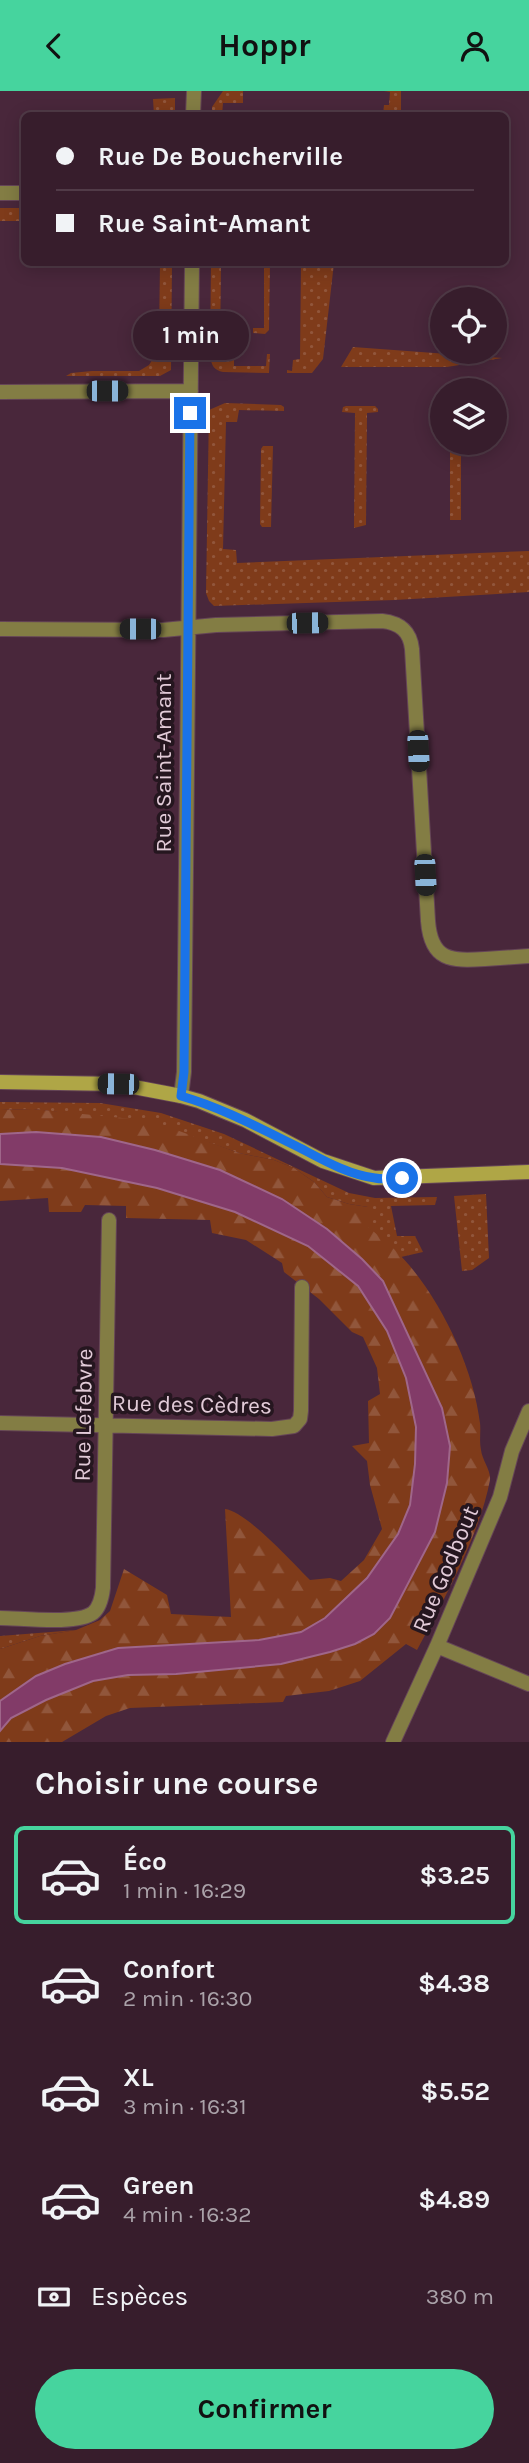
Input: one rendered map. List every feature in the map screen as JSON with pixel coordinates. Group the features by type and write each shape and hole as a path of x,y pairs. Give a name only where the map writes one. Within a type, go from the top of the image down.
{"street":[{"path":"193,112 194,91"},
{"path":"0,193 21,193"},
{"name":"Rue Saint-Amant","path":"181,1096 184,1072 192,266"},
{"path":"0,392 191,391"},
{"path":"0,629 187,629 216,625 382,621 397,624 406,631 412,649 427,911 432,942 439,952 457,960 529,956"},
{"path":"0,1082 118,1084 181,1096 245,1121 323,1161 374,1178 529,1172"},
{"name":"Rue Lefebvre","path":"0,1618 75,1619 96,1610 103,1588 109,1220"},
{"name":"Rue des Cèdres","path":"0,1423 290,1428 299,1423 301,1411 302,1287"},
{"name":"Rue Godbout","path":"393,1742 500,1497 512,1451 529,1411"},
{"path":"437,1646 529,1683"}],"green space":[{"path":"223,91 243,91 243,103 223,103 222,112 212,112 212,107"},
{"path":"384,91 401,91 401,112 383,112 384,105 389,105 390,92"},
{"path":"175,98 175,112 154,112 153,99"},
{"path":"0,208 21,208 21,221 0,221"},
{"path":"160,266 172,266 171,370 160,376 66,376 92,371 139,371 149,365 156,354 159,337"},
{"path":"211,266 221,266 220,352 234,353 234,366 266,366 267,354 270,354 269,373 223,372 217,370 210,357"},
{"path":"264,266 270,266 269,330 265,334 253,333 253,328 264,328"},
{"path":"301,266 334,266 323,359 312,373 287,373 287,370 292,371 293,360 300,359"},
{"path":"353,347 430,353 430,364 465,364 447,367 341,367"},
{"path":"225,403 284,407 284,411 239,410 237,422 226,422 223,549 236,550 237,563 529,551 529,592 214,606 206,593 209,410"},
{"path":"346,406 375,406 378,409 378,412 367,413 366,525 354,528 355,413 342,412"},
{"path":"263,446 273,446 271,527 262,527 260,524"},
{"path":"450,455 461,455 461,520 450,520"},
{"path":"0,1102 100,1103 161,1113 224,1134 349,1193 375,1198 437,1197 435,1205 391,1206 397,1236 415,1236 423,1252 401,1257 365,1225 368,1207 327,1197 314,1182 294,1168 274,1160 239,1153 199,1139 83,1115 33,1109 0,1110"},
{"path":"33,1109 152,1121 239,1153 274,1160 294,1168 314,1182 327,1197 368,1207 373,1215 366,1225 394,1249 425,1285 450,1330 470,1377 480,1423 482,1454 490,1480 469,1545 417,1650 406,1644 360,1681 329,1691 286,1696 283,1702 130,1708 106,1716 62,1742 0,1742 0,1731 10,1718 93,1681 128,1675 176,1674 281,1664 355,1644 374,1634 442,1408 383,1281 327,1229 155,1150 101,1137 37,1132 0,1134 0,1110"},
{"path":"0,1164 62,1168 157,1188 235,1212 308,1246 358,1286 387,1331 406,1378 416,1427 415,1464 410,1505 398,1534 367,1578 325,1618 301,1632 259,1640 118,1649 65,1664 36,1676 0,1701 0,1649 40,1636 76,1630 100,1620 110,1611 124,1569 167,1595 171,1614 231,1617 225,1509 257,1528 310,1580 330,1578 341,1581 364,1560 382,1529 370,1485 367,1461 352,1446 369,1443 368,1401 380,1394 377,1368 363,1337 352,1332 319,1299 284,1272 282,1263 246,1240 212,1233 210,1220 126,1218 126,1206 85,1205 81,1212 49,1212 48,1198 0,1201"},
{"path":"486,1194 489,1258 472,1270 462,1271 454,1196"},
{"path":"76,1630 40,1636 0,1649 0,1636"}],"shaded area":[{"path":"36,1132 101,1137 220,1170 282,1199 327,1229 383,1281 442,1408 450,1446 447,1483 435,1532 390,1618 374,1634 355,1644 281,1664 176,1674 128,1675 93,1681 11,1718 0,1731 0,1701 36,1676 65,1664 118,1648 259,1640 301,1632 325,1618 367,1578 398,1534 410,1505 415,1464 416,1427 406,1378 387,1331 358,1286 308,1246 235,1212 157,1188 62,1168 0,1164 0,1134"}],"route":[{"path":"190,413 184,1072 181,1096 245,1121 323,1161 349,1171 374,1178 402,1178"}]}
